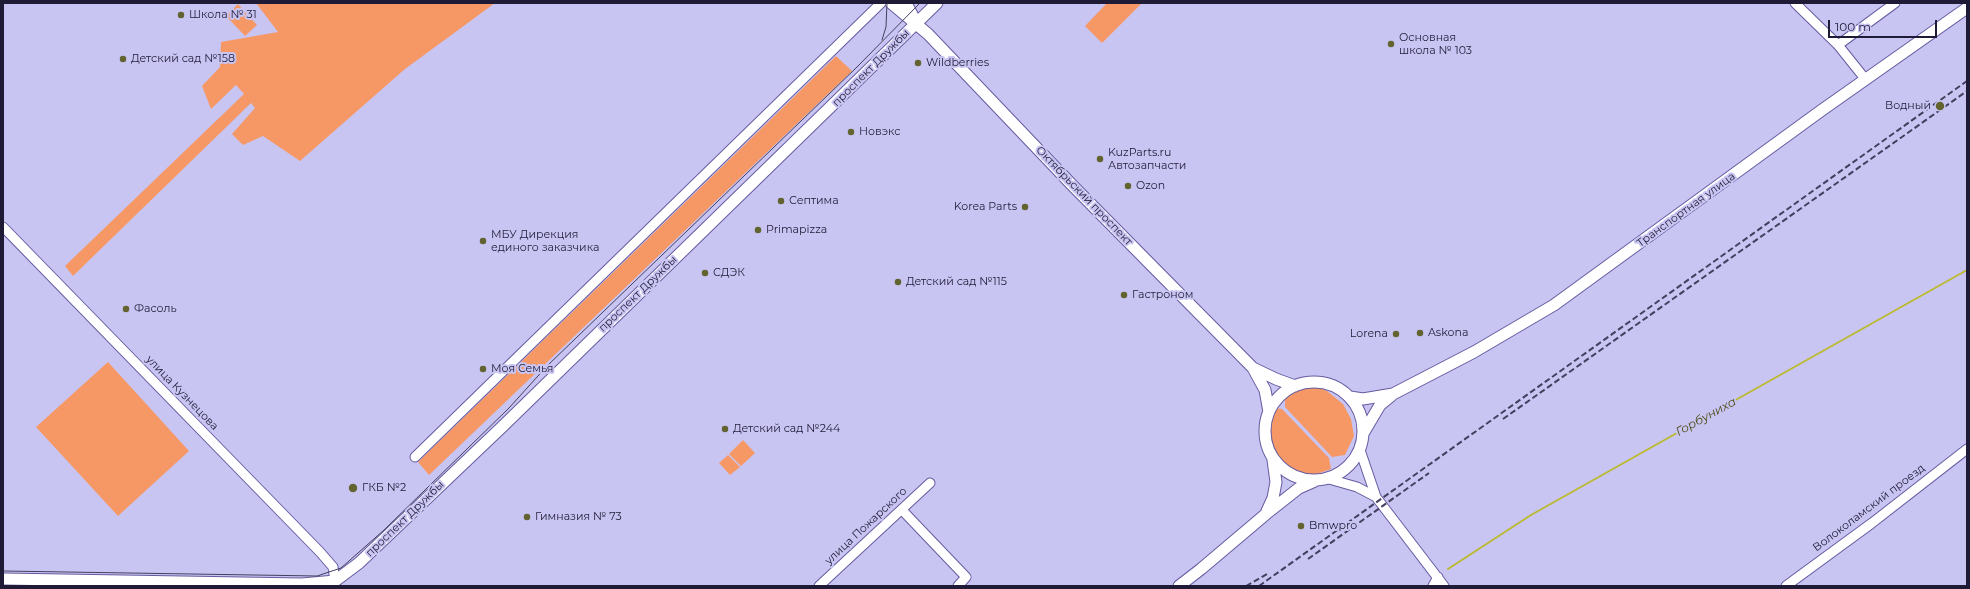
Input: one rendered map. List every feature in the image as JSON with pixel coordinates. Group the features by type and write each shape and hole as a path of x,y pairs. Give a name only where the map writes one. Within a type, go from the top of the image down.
{"main road":[{"name":"Октябрьский проспект","path":"891,3 917,23 1082,195 1253,368 1265,390 1269,412"},
{"name":"Октябрьский проспект","path":"906,3 917,23"},
{"name":"проспект Дружбы","path":"335,580 359,563 508,421 937,3"},
{"name":"Транспортная улица","path":"1364,432 1380,405 1393,394 1474,352 1554,305 1967,8"},
{"name":"Октябрьский проспект","path":"1253,368 1276,380 1295,386"},
{"path":"1266,514 1274,498 1276,482 1273,460 1266,445 1265,433 1269,412 1275,401 1284,392 1295,386 1310,382 1324,383 1338,388 1350,397 1358,407 1364,432 1360,450 1353,463 1347,468 1329,479 1315,481 1299,479 1285,471 1273,460"},
{"name":"Транспортная улица","path":"1350,397 1364,399 1393,394"},
{"path":"1179,586 1299,488 1315,481"},
{"path":"3,579 302,584 335,580"}],"street":[{"path":"415,458 868,18 881,3"},
{"path":"1795,3 1838,45 1866,80"},
{"path":"1838,45 1895,3"},
{"name":"улица Кузнецова","path":"3,227 320,552 333,567 335,580"},
{"name":"Волоколамский проезд","path":"1786,586 1872,523 1967,449"},
{"path":"1360,450 1376,497 1444,586"},
{"path":"1329,479 1357,487 1376,497"},
{"name":"улица Пожарского","path":"819,586 930,483"},
{"path":"902,510 966,577 958,586"},
{"path":"1433,586 1438,577"}],"shaded area":[{"path":"256,3 495,3 405,69 300,161 263,136 243,145 232,134 255,108 251,103 73,276 65,266 244,94 236,85 211,109 202,86 220,67 221,42 278,32"},
{"path":"1107,3 1141,4 1102,43 1085,26"},
{"path":"238,4 257,25 245,36 226,16"},
{"path":"836,56 852,71 429,475 418,462"},
{"path":"108,362 189,451 118,516 36,427"},
{"path":"1315,386 1327,391 1343,404 1351,419 1354,436 1345,455 1332,457 1285,407 1285,396 1293,391"},
{"path":"1275,408 1282,409 1329,458 1331,469 1317,474 1299,474 1283,465 1273,451 1269,435 1270,420"},
{"path":"743,440 755,453 741,466 729,454"},
{"path":"728,455 740,467 730,475 719,463"}],"waterway":[{"name":"Горбуниха","path":"1448,569 1531,515 1967,270"}],"tram line":[{"path":"882,40 886,27 887,3"},
{"path":"3,571 317,576 341,568 384,530 509,408 547,366 857,67 920,3"}],"railway":[{"path":"1259,586 1967,81"},
{"path":"1503,419 1967,91"},
{"path":"1308,559 1429,473"},
{"path":"1246,586 1269,573"}],"place":[{"name":"Школа № 31","path":"181,15"},
{"name":"Основная школа № 103","path":"1391,44"},
{"name":"Детский сад №158","path":"123,59"},
{"name":"Wildberries","path":"918,63"},
{"name":"Водный","path":"1940,106"},
{"name":"Новэкс","path":"851,132"},
{"name":"KuzParts.ru Автозапчасти","path":"1100,159"},
{"name":"Ozon","path":"1128,186"},
{"name":"Септима","path":"781,201"},
{"name":"Korea Parts","path":"1025,207"},
{"name":"Primapizza","path":"758,230"},
{"name":"МБУ Дирекция единого заказчика","path":"483,241"},
{"name":"СДЭК","path":"705,273"},
{"name":"Детский сад №115","path":"898,282"},
{"name":"Гастроном","path":"1124,295"},
{"name":"Фасоль","path":"126,309"},
{"name":"Askona","path":"1420,333"},
{"name":"Lorena","path":"1396,334"},
{"name":"Моя Семья","path":"483,369"},
{"name":"Детский сад №244","path":"725,429"},
{"name":"ГКБ №2","path":"353,488"},
{"name":"Гимназия № 73","path":"527,517"},
{"name":"Bmwpro","path":"1301,526"}]}
